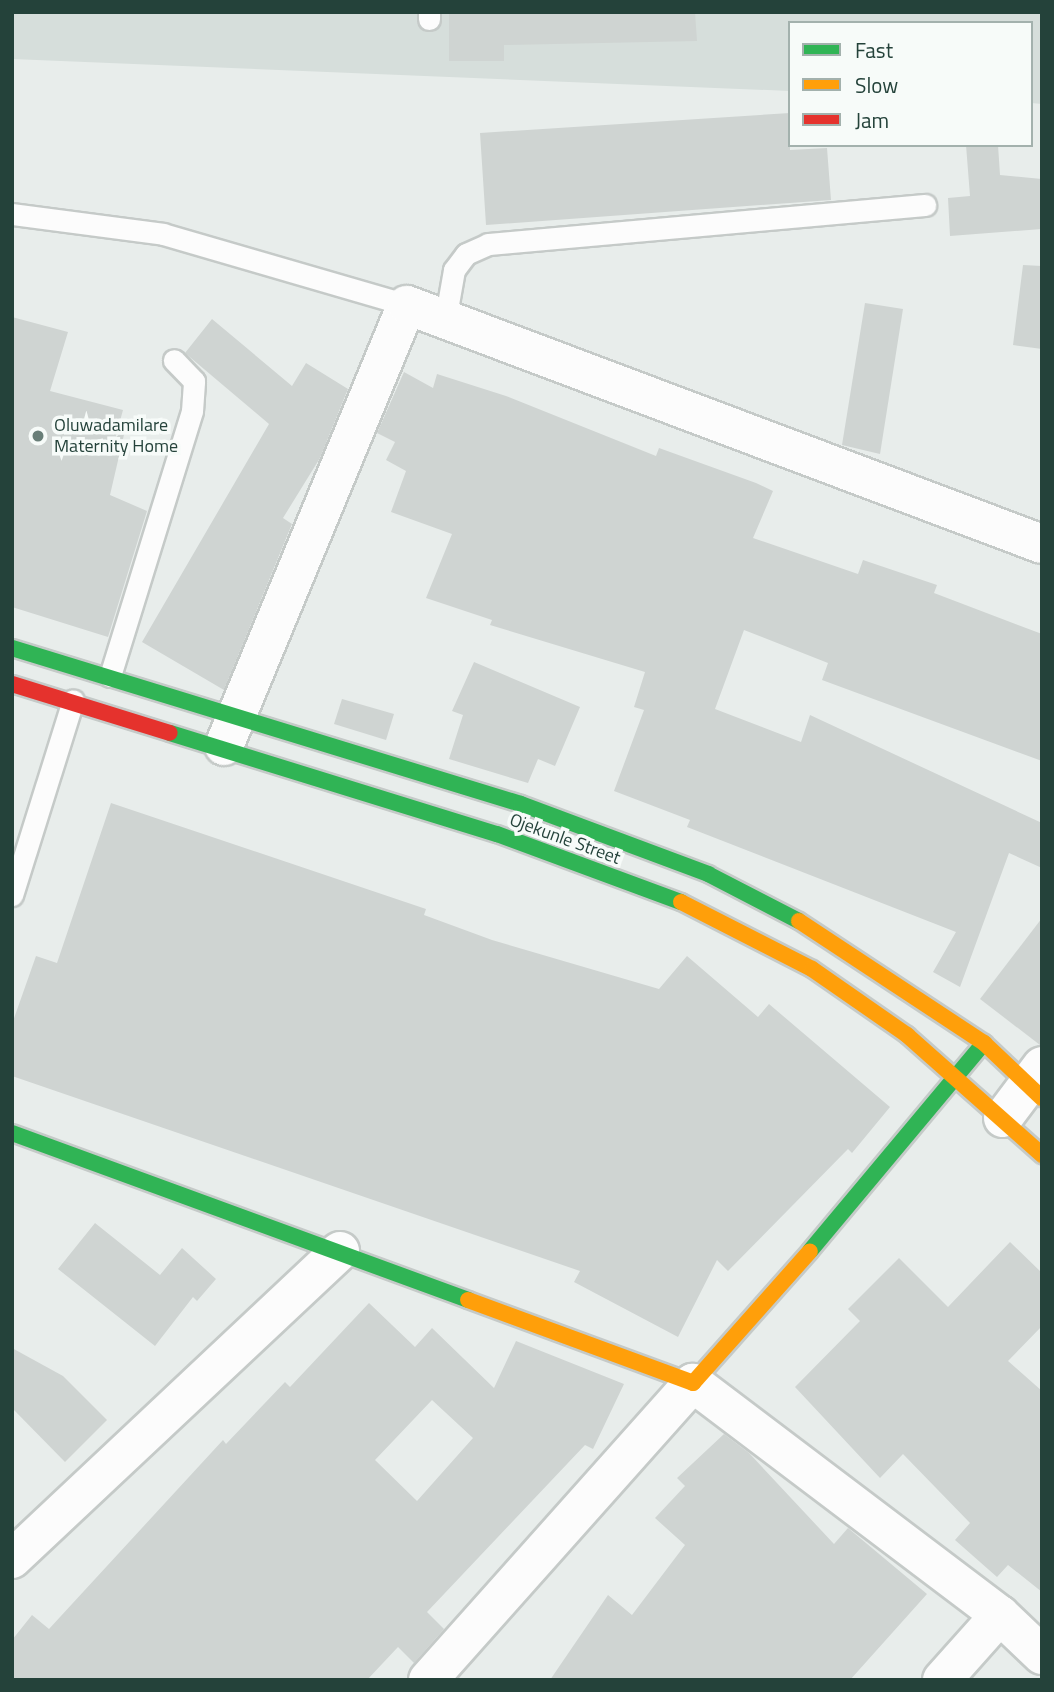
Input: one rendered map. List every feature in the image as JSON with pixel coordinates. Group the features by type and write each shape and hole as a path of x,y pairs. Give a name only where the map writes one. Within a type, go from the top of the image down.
{"street":[{"path":"223,748 240,715 407,305 1042,544"},
{"name":"Ojekunle Street","path":"12,648 240,715 521,804 708,874 836,942 984,1043 1037,1083"},
{"name":"Ojekunle Street","path":"12,684 74,699 497,834 690,905 812,969 956,1076 1042,1155"},
{"path":"428,1680 775,1294 984,1043"},
{"path":"1003,1118 1037,1083"},
{"path":"12,1133 340,1251 693,1383 1000,1615 1042,1655"},
{"path":"18,1544 340,1251"},
{"path":"942,1680 1000,1615"}],"lane":[{"path":"445,321 454,270 466,254 488,244 925,205"},
{"path":"12,214 163,234 407,305"},
{"path":"110,676 192,411 194,381 174,360"},
{"path":"12,895 74,699"}],"shaded area":[{"path":"12,12 1042,12 1042,104 1033,103 1033,21 788,21 788,91 12,59"}],"building":[{"path":"449,12 695,12 697,41 504,45 504,61 449,61"},
{"path":"788,113 790,150 827,148 831,200 486,225 480,133"},
{"path":"966,147 998,147 1000,175 1042,179 1042,229 950,236 948,198 970,196"},
{"path":"1023,265 1042,266 1042,349 1013,345"},
{"path":"865,303 903,309 880,454 842,445"},
{"path":"12,317 68,332 50,391 123,410 115,439 126,426 110,495 147,511 108,637 12,607"},
{"path":"212,319 292,386 306,363 348,389 320,458 283,518 292,524 224,690 142,642 269,424 185,353"},
{"path":"404,372 433,388 437,374 506,396 656,456 659,448 756,483 773,491 753,538 858,574 863,560 937,585 934,593 1042,634 1042,761 822,680 828,663 744,630 715,709 801,742 810,715 1042,823 1042,868 1009,853 960,987 933,972 956,932 687,827 690,820 614,791 644,710 634,707 645,672 490,625 492,620 426,598 452,534 391,512 406,471 386,460 395,442 377,433"},
{"path":"474,662 580,707 555,766 538,759 528,783 449,759 463,715 452,711"},
{"path":"342,699 394,714 386,740 334,724"},
{"path":"111,803 426,909 424,915 492,940 659,989 687,956 758,1017 769,1004 890,1107 852,1153 848,1149 728,1271 717,1260 678,1337 574,1282 580,1271 12,1076 12,1024 36,956 57,963"},
{"path":"1042,918 1042,1045 1040,1045 980,999"},
{"path":"95,1223 160,1275 182,1248 216,1279 197,1301 193,1297 155,1346 58,1269"},
{"path":"1010,1242 1042,1273 1042,1326 1008,1361 1042,1391 1042,1592 1008,1565 997,1577 955,1540 970,1523 903,1454 880,1478 795,1387 860,1321 848,1309 899,1258 948,1307"},
{"path":"369,1303 415,1347 432,1328 494,1388 516,1341 624,1384 593,1449 585,1445 427,1612 444,1629 414,1663 398,1647 367,1680 12,1680 12,1640 32,1615 49,1629 223,1440 226,1444 285,1382 290,1387","holes":["432,1400 473,1438 417,1501 375,1460"]},
{"path":"12,1348 63,1376 107,1420 65,1462 12,1408"},
{"path":"724,1434 749,1453 834,1544 848,1528 927,1594 850,1680 550,1680 608,1595 632,1615 685,1545 655,1518 685,1486 677,1478"}],"traffic: fast":[{"path":"12,648 521,804 708,874 799,921"},
{"path":"170,733 497,834 681,902"},
{"path":"810,1251 984,1043"},
{"path":"12,1133 468,1300"}],"traffic: slow":[{"path":"681,902 812,969 907,1035 1042,1155"},
{"path":"799,921 984,1043 1042,1098"},
{"path":"468,1300 693,1383 810,1251"}],"traffic: jam":[{"path":"12,684 170,733"}],"place":[{"name":"Oluwadamilare Maternity Home","path":"38,436"}]}
